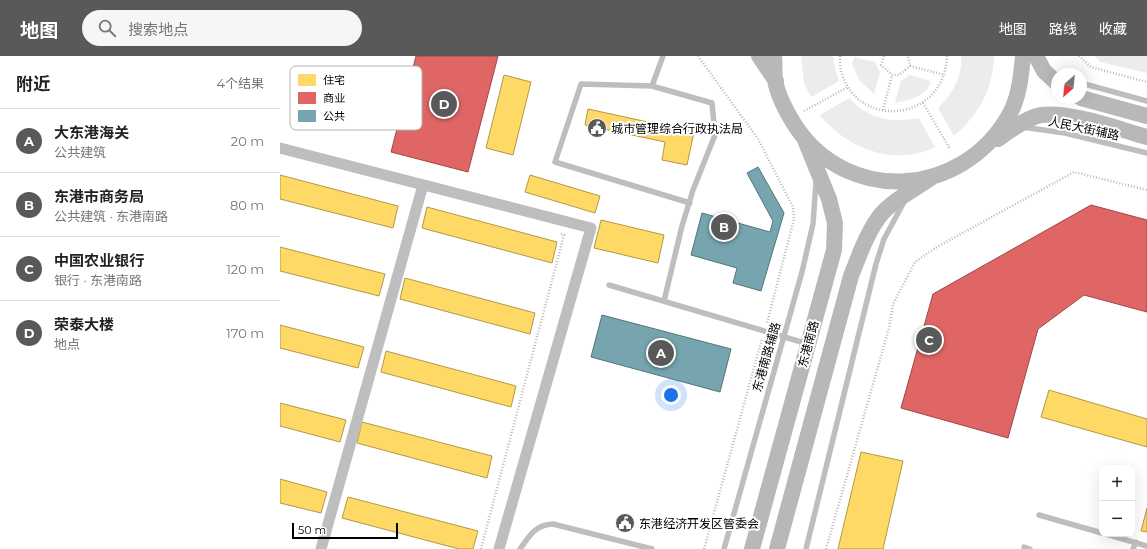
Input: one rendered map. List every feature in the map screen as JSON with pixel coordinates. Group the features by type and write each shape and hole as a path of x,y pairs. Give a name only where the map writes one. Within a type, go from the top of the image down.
{"main road":[{"path":"759,56 776,81"},
{"path":"774,56 776,81 787,113 805,140 832,163 865,178 898,182 931,178 961,166 988,145 1016,127 1040,115 1066,116 1147,136"},
{"path":"988,145 1009,117 1020,85 1023,56"},
{"path":"1036,56 1051,74"},
{"path":"1087,100 1147,116"},
{"name":"东港南路","path":"752,549 834,250 835,223 829,198 805,140"},
{"name":"东港南路","path":"777,549 852,276 864,241 879,216 931,178"}],"street":[{"path":"280,148 591,228 499,549"},
{"path":"321,549 423,185"}],"lane":[{"path":"652,86 663,56"},
{"path":"664,301 690,203 715,135 712,103 652,86 581,84 555,162 690,203"},
{"path":"1087,86 1147,102"},
{"name":"人民大街辅路","path":"1016,127 1066,133 1147,154"},
{"name":"东港南路辅路","path":"724,549 784,336 813,224 817,169"},
{"path":"806,549 876,264 884,239 908,194"},
{"path":"609,285 808,344"},
{"path":"1039,515 1099,532"},
{"path":"520,549 533,531 541,525 553,524 652,549"},
{"path":"1117,537 1147,546"},
{"path":"1133,549 1136,542"}],"path":[{"path":"698,56 758,139 793,207 794,219 704,549"},
{"path":"840,56 841,72 848,87 860,100 875,108 892,112 910,109 923,103 940,87 947,69 947,56"},
{"path":"883,56 881,65 892,75 900,75 910,66"},
{"path":"908,56 910,66"},
{"path":"1080,56 1092,67 1147,82"},
{"path":"910,66 944,75"},
{"path":"883,110 892,75"},
{"path":"804,111 848,87"},
{"path":"923,103 950,149"},
{"path":"826,549 889,328 893,304 915,262 937,247 1074,172 1147,190"},
{"path":"481,549 564,235 557,233"}],"shaded area":[{"path":"801,56 833,56 839,81 811,97 804,83"},
{"path":"961,56 994,56 991,80 983,100 971,119 954,136 938,108 956,85 960,71"},
{"path":"1095,56 1147,56 1147,73 1100,62"},
{"path":"854,57 875,62 880,72 874,94 859,80 852,64"},
{"path":"910,75 931,81 929,86 926,91 916,97 895,103 901,81"},
{"path":"849,98 864,111 881,118 899,120 919,118 935,147 920,153 888,155 858,145 831,127 820,115"}],"building: 住宅":[{"path":"504,75 531,82 513,155 486,148"},
{"path":"588,109 694,132 687,165 662,160 665,142 585,125"},
{"path":"280,175 398,206 393,228 280,199"},
{"path":"530,175 600,196 595,213 525,192"},
{"path":"427,207 557,242 552,263 422,228"},
{"path":"601,220 664,235 658,263 594,248"},
{"path":"280,247 385,274 379,296 280,271"},
{"path":"1079,256 1147,276 1147,305 1071,283"},
{"path":"405,278 535,313 530,334 400,299"},
{"path":"280,325 364,347 358,368 280,348"},
{"path":"386,351 516,386 511,407 381,372"},
{"path":"913,382 1010,408 1004,432 907,406"},
{"path":"1049,390 1147,419 1147,447 1041,417"},
{"path":"280,403 346,420 340,442 280,426"},
{"path":"362,422 492,456 487,478 357,443"},
{"path":"861,452 903,461 883,549 838,549"},
{"path":"280,479 327,492 321,513 280,503"},
{"path":"348,497 478,531 473,549 459,549 342,518"},
{"path":"1147,508 1147,532 1141,531"}],"building: 商业":[{"path":"416,56 498,56 468,172 391,152 397,130 422,130 422,66 413,66"},
{"path":"1091,205 1147,220 1147,312 1084,295 1038,329 1008,438 901,408 933,294"}],"building: 公共":[{"path":"758,167 784,213 761,291 733,283 737,268 691,255 702,213 770,232 773,221 747,173"},
{"path":"602,315 731,349 720,392 591,357"}],"place":[{"name":"荣泰大楼","path":"444,104"},
{"name":"城市管理综合行政执法局","path":"597,128"},
{"name":"东港市商务局","path":"724,227"},
{"name":"中国农业银行","path":"929,340"},
{"name":"大东港海关","path":"661,353"},
{"name":"东港经济开发区管委会","path":"625,523"}]}
